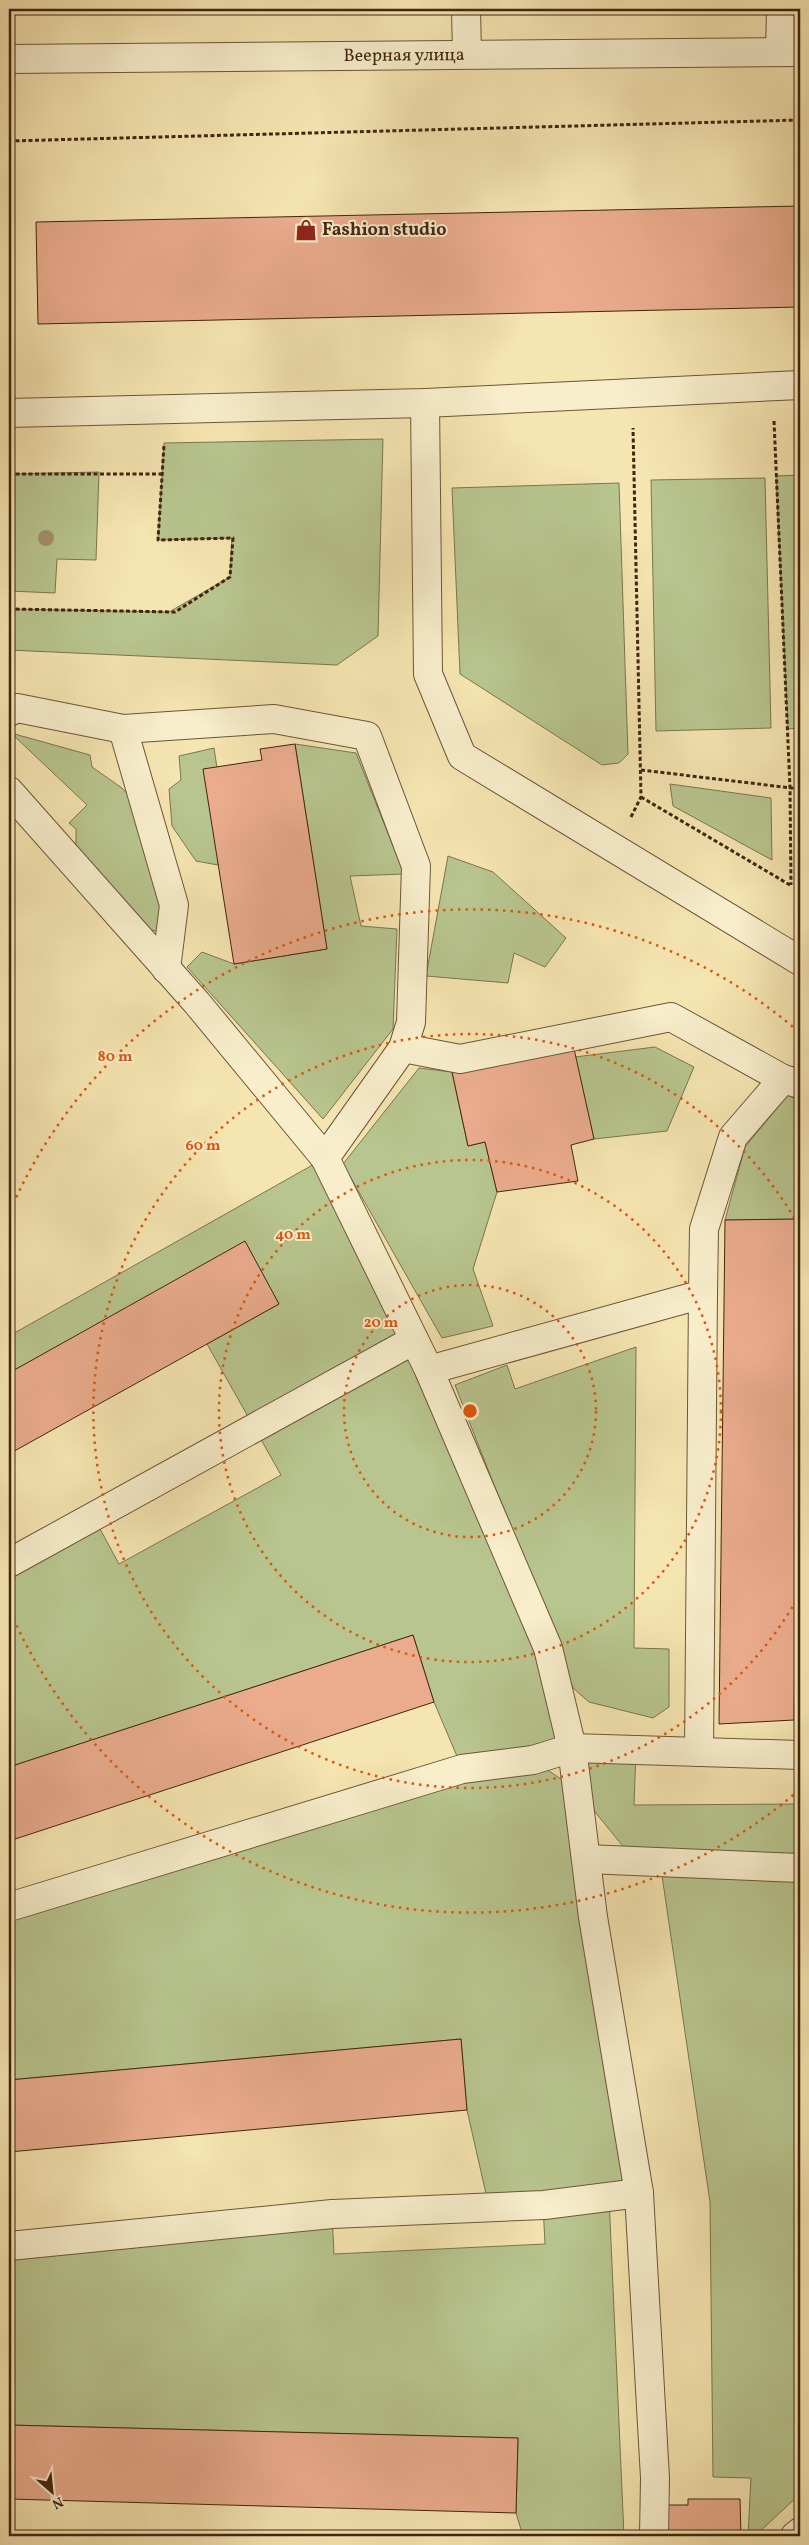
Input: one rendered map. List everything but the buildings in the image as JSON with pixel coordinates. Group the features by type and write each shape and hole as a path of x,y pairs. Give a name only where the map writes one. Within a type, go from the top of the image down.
{"street":[{"path":"466,9 467,54"},
{"path":"781,9 790,52"},
{"name":"Веерная улица","path":"9,59 790,52"},
{"path":"9,414 425,403 800,385"},
{"path":"425,403 428,674 462,756 800,961"},
{"path":"9,712 17,708 123,729 274,719 367,736 416,866 411,1022 404,1048 325,1158"},
{"path":"123,729 174,905 166,969"},
{"path":"9,791 166,969 325,1158 429,1370 548,1648 572,1748 593,1916 639,2193 655,2478 654,2536"},
{"path":"404,1048 460,1059 671,1017 792,1082 733,1137 704,1229 699,1752"},
{"path":"429,1370 703,1294"},
{"path":"9,1563 414,1340"},
{"path":"9,1907 462,1769 533,1760 572,1748 800,1755"},
{"path":"586,1859 800,1868"},
{"path":"9,2246 332,2214 544,2205 639,2193"},
{"path":"795,2536 800,2532"}],"path":[{"path":"9,141 800,120"},
{"path":"614,848 641,797 632,394"},
{"path":"641,797 791,885 790,788 773,411"},
{"path":"9,608 175,612 230,577 233,538 158,540 164,438"},
{"path":"9,474 161,474"},
{"path":"641,770 800,789"}],"green space":[{"path":"383,439 378,636 337,665 9,650 9,609 169,612 230,577 232,538 158,540 164,443"},
{"path":"99,472 96,560 57,559 55,593 9,591 9,474"},
{"path":"800,475 800,728 788,729 776,476"},
{"path":"765,478 771,728 656,731 651,480"},
{"path":"619,483 628,754 619,763 602,765 460,674 452,488"},
{"path":"11,733 90,755 92,767 122,788 132,799 165,904 164,933 147,929 76,846 76,829 69,823 87,805"},
{"path":"295,744 356,753 404,874 350,876 361,926 397,929 393,1029 323,1119 187,967 202,952 234,964 327,949"},
{"path":"214,748 217,768 218,865 196,861 172,826 169,789 181,780 179,756"},
{"path":"670,784 771,798 772,860 673,806"},
{"path":"448,856 493,872 566,938 545,967 514,953 508,983 426,976"},
{"path":"655,1047 694,1067 667,1131 594,1139 575,1057"},
{"path":"419,1068 452,1072 468,1146 485,1142 497,1192 473,1269 493,1326 442,1338 343,1164"},
{"path":"788,1095 800,1102 800,1219 725,1220 745,1147"},
{"path":"325,1158 429,1370 572,1748 636,1750 634,1805 800,1804 800,2494 755,2536 748,2536 751,2478 713,2477 710,2202 660,1862 635,1861 578,1791 639,2193 609,2197 624,2536 523,2536 516,2513 518,2438 9,2425 9,2246 332,2214 334,2254 545,2244 543,2205 489,2207 467,2110 461,2039 9,2080 9,1907 462,1768 434,1702 413,1635 9,1767 9,1563 93,1516 119,1564 281,1475 207,1344 279,1304 245,1242 9,1373 9,1336","holes":["572,1749 577,1790 533,1760"]},
{"path":"636,1347 634,1648 669,1649 669,1707 653,1718 589,1702 573,1688 455,1385 507,1365 515,1389"}],"place":[{"name":"Fashion studio","path":"306,230"}]}
